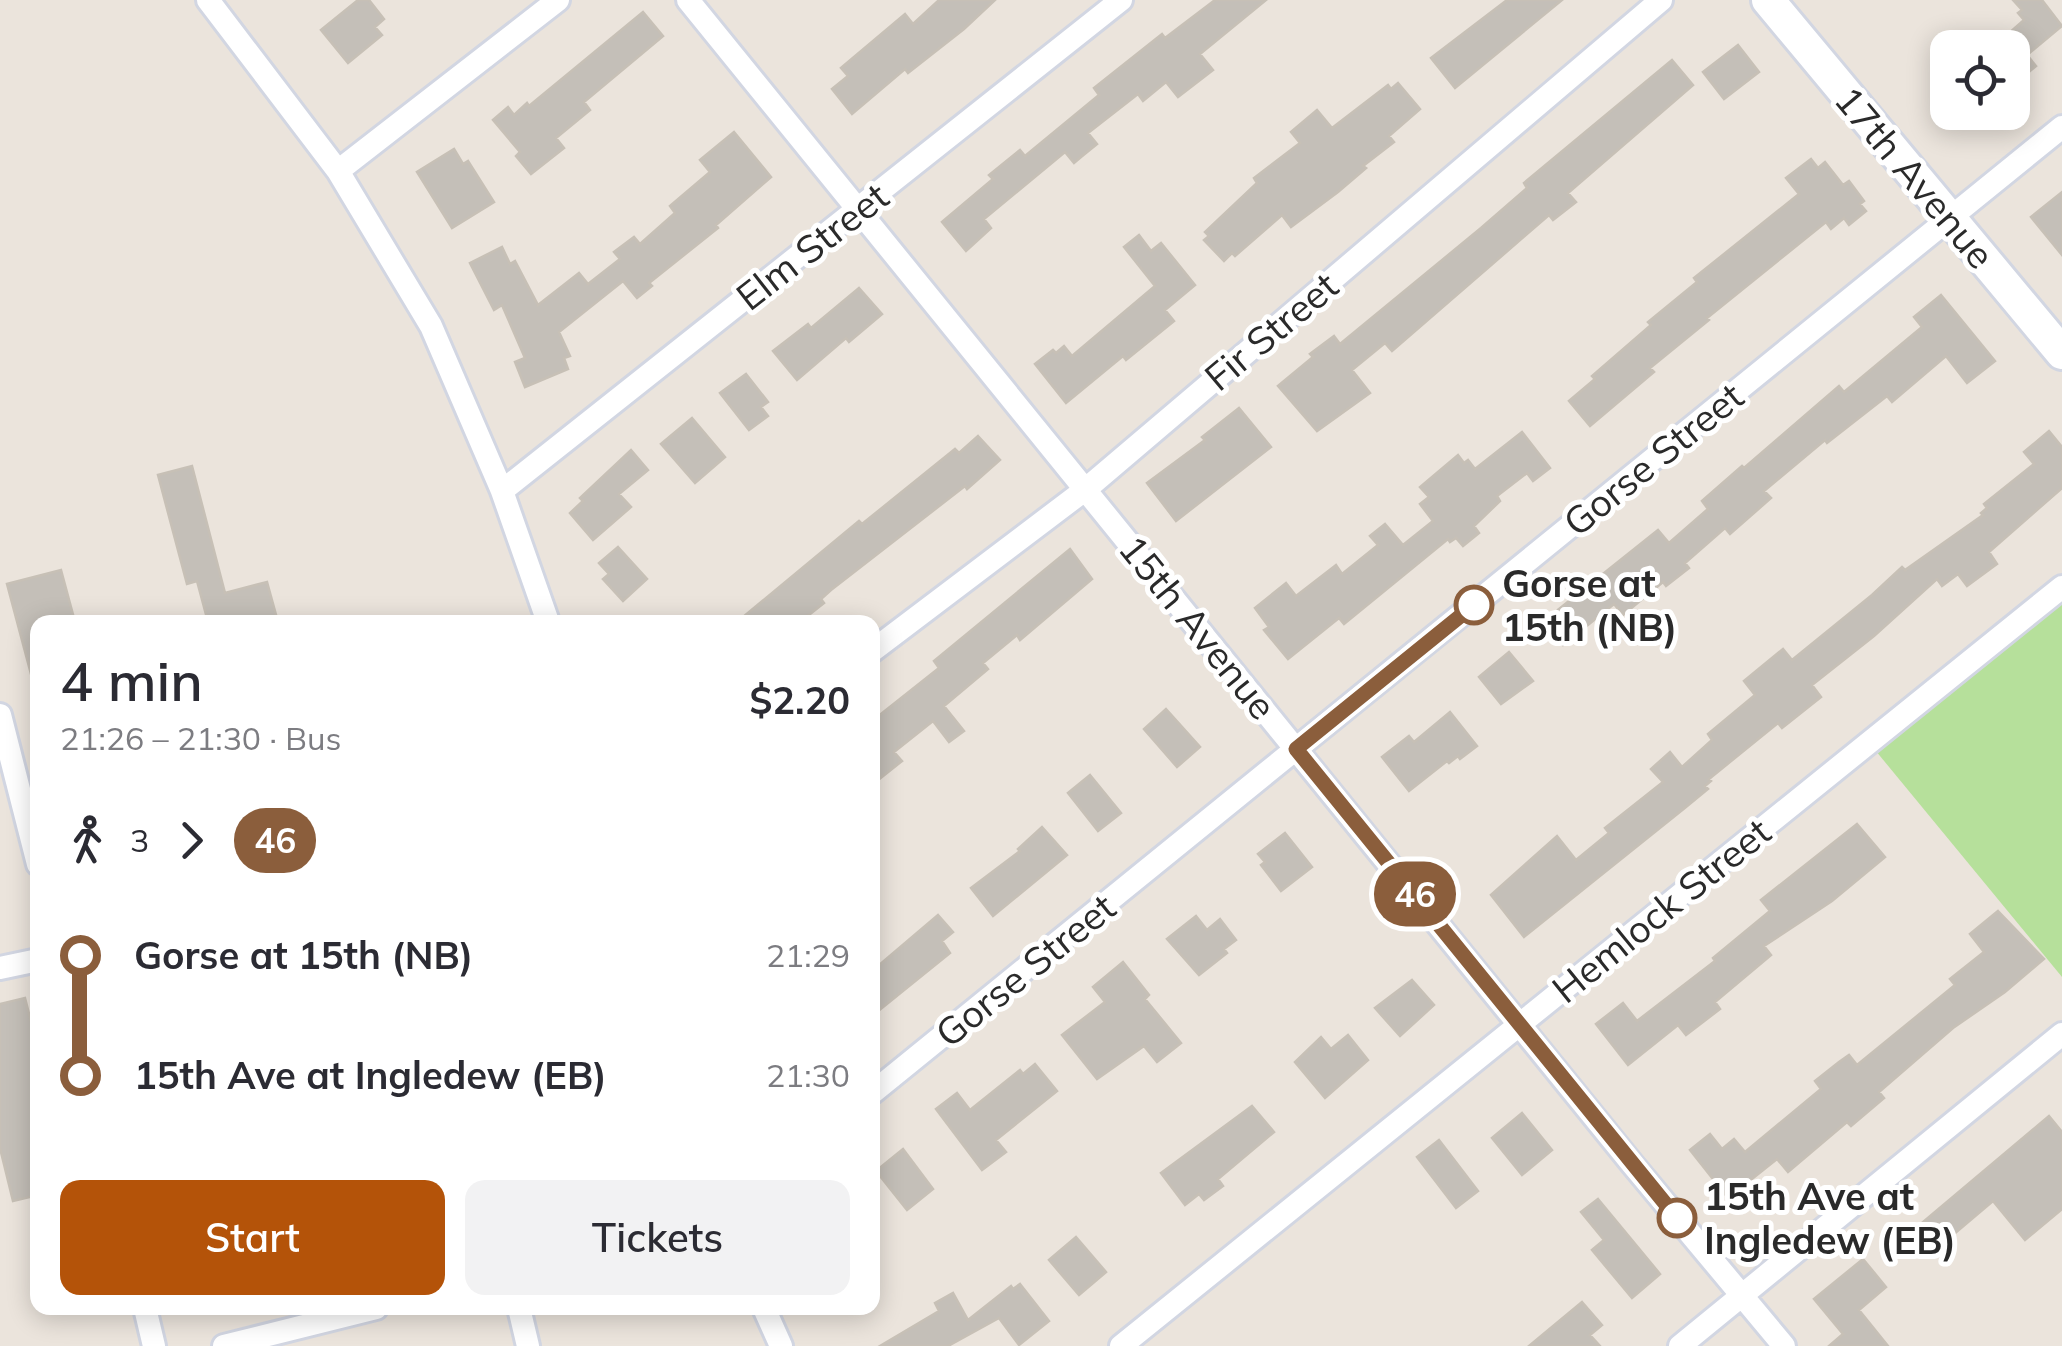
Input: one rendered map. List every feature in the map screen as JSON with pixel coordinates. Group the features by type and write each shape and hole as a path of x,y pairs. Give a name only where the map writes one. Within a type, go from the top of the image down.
{"street":[{"path":"208,0 338,171 431,326 502,491 546,615"},
{"path":"338,171 558,0"},
{"name":"15th Avenue","path":"688,0 1784,1346"},
{"name":"Elm Street","path":"502,491 1122,0"},
{"name":"Fir Street","path":"880,645 1086,488 1661,0"},
{"name":"17th Avenue","path":"1768,0 2062,353"},
{"name":"Gorse Street","path":"880,1087 2062,128"},
{"name":"Hemlock Street","path":"1121,1346 2062,588"},
{"path":"0,715 30,833"},
{"path":"0,968 30,962"},
{"path":"1680,1346 2062,1034"},
{"path":"147,1315 154,1346"},
{"path":"224,1346 348,1315"},
{"path":"521,1315 528,1346"},
{"path":"767,1315 781,1346"}],"green space":[{"path":"2062,586 2062,977 1866,739"}],"building":[{"path":"358,0 369,0 384,19 375,27 382,35 348,63 321,30"},
{"path":"939,0 995,0 964,29 908,73 905,69 852,114 832,89 848,76 841,68 905,14 913,24"},
{"path":"1215,0 1266,0 1200,54 1213,70 1178,97 1166,82 1143,101 1138,94 1088,133 1097,144 1074,163 1065,152 984,219 991,228 966,251 942,222 993,179 989,175 1020,150 1025,156 1099,95 1094,88 1162,34 1165,38"},
{"path":"1507,0 1562,0 1455,88 1431,58"},
{"path":"2013,0 2042,0 2062,26 2030,53 2030,30 2013,30 2024,20 2018,13 2022,10"},
{"path":"643,12 663,36 584,102 590,110 556,138 564,148 531,174 516,156 520,152 493,120 508,107 514,115 527,103 529,106"},
{"path":"1738,45 1759,72 1724,99 1703,72"},
{"path":"1672,60 1693,85 1568,193 1576,202 1553,220 1549,215 1392,351 1385,343 1352,370 1370,393 1317,431 1278,386 1313,357 1310,354 1334,336 1340,344 1481,228 1527,188 1524,183"},
{"path":"1398,83 1420,109 1389,136 1394,142 1338,192 1291,227 1282,215 1224,261 1204,240 1209,236 1205,232 1257,183 1254,178 1300,143 1291,132 1317,110 1332,128 1388,85 1391,89"},
{"path":"734,132 771,177 716,225 718,228 649,283 652,286 637,298 623,281 559,332 570,356 564,358 568,369 525,387 515,362 525,358 502,305 494,310 470,263 502,247 510,264 515,261 538,305 579,273 588,284 620,259 614,252 634,237 640,244 675,213 670,206 710,172 700,160"},
{"path":"454,149 463,164 468,161 494,202 452,228 417,172"},
{"path":"1811,159 1818,168 1825,162 1843,185 1849,181 1864,201 1860,204 1866,211 1849,225 1844,218 1831,229 1826,222 1707,318 1650,368 1654,372 1590,426 1569,401 1651,325 1648,322 1697,282 1694,278 1799,194 1786,178"},
{"path":"2062,192 2062,255 2031,217"},
{"path":"1139,235 1151,251 1161,243 1195,285 1165,310 1174,321 1066,403 1035,364 1064,346 1072,356 1155,286 1124,247"},
{"path":"859,288 882,314 849,342 846,338 797,380 773,351 808,324 811,328"},
{"path":"1941,295 1995,361 1967,383 1946,356 1892,402 1887,396 1827,443 1825,440 1764,491 1771,498 1730,534 1725,528 1685,563 1689,568 1666,586 1663,582 1623,615 1614,604 1563,645 1544,621 1658,530 1669,543 1708,509 1702,501 1742,466 1839,386 1844,392 1922,327 1914,317"},
{"path":"746,374 768,402 761,407 768,416 749,430 720,393"},
{"path":"1239,408 1271,447 1176,521 1147,483 1205,440 1202,437"},
{"path":"692,418 725,457 695,483 661,444"},
{"path":"2049,431 2062,447 2062,488 1989,552 1997,564 1967,586 1958,574 1942,586 1937,579 1812,685 1821,697 1782,728 1778,723 1709,779 1705,786 1708,789 1524,937 1491,895 1557,836 1576,860 1609,833 1605,828 1663,782 1651,769 1670,752 1682,767 1712,740 1708,734 1755,695 1744,681 1783,649 1792,660 1902,567 1905,570 1983,515 1987,508 1984,504 2034,464 2024,452"},
{"path":"1522,432 1550,468 1533,481 1527,473 1497,496 1500,501 1474,526 1479,533 1463,546 1456,538 1450,542 1448,539 1344,624 1339,618 1288,659 1264,630 1269,627 1255,608 1286,583 1296,596 1336,565 1342,574 1378,545 1370,536 1385,524 1403,545 1433,521 1420,504 1429,497 1420,487 1458,455 1475,469"},
{"path":"978,436 1000,460 831,590 821,599 824,603 809,615 745,615 859,521 862,524 955,449 959,453"},
{"path":"631,450 648,470 619,494 631,507 593,540 570,513 583,501 580,498"},
{"path":"192,466 225,593 267,582 276,615 206,615 197,581 187,584 158,475"},
{"path":"618,547 647,579 623,601 603,579 609,574 599,563"},
{"path":"1070,549 1092,579 1020,640 1017,635 983,663 988,669 944,706 964,731 949,742 933,721 894,752 902,761 880,779 880,715 939,668 934,661"},
{"path":"61,570 73,615 30,615 30,670 7,584"},
{"path":"1509,652 1533,681 1501,704 1479,677"},
{"path":"1166,709 1200,747 1177,767 1144,729"},
{"path":"1450,712 1477,746 1460,759 1458,756 1447,761 1409,791 1382,757 1409,736 1414,742"},
{"path":"1090,775 1121,813 1098,831 1068,793"},
{"path":"1857,824 1885,857 1832,901 1764,946 1771,955 1715,1002 1720,1009 1686,1035 1678,1025 1628,1065 1596,1024 1623,1003 1637,1021 1715,961 1713,958 1770,911 1761,900"},
{"path":"1042,827 1067,855 993,916 971,888 1020,851"},
{"path":"1285,833 1312,867 1281,891 1261,865 1265,862 1258,854"},
{"path":"1998,911 2044,959 1953,1028 1879,1092 1884,1098 1851,1126 1847,1122 1788,1172 1777,1159 1728,1198 1690,1150 1710,1134 1722,1149 1734,1139 1745,1152 1821,1089 1815,1081 1849,1055 1857,1065 1955,985 1950,979 1984,952 1970,934"},
{"path":"938,915 953,932 942,941 950,953 880,1010 880,964"},
{"path":"1196,916 1207,930 1220,919 1236,940 1224,949 1227,953 1199,975 1167,939"},
{"path":"1123,962 1149,995 1145,999 1181,1043 1157,1062 1144,1046 1097,1079 1062,1035 1105,1002 1093,987"},
{"path":"1412,980 1434,1005 1400,1036 1375,1008"},
{"path":"25,998 30,1018 30,1197 13,1201 0,1148 0,1004"},
{"path":"1348,1035 1368,1060 1325,1098 1295,1062 1321,1037 1331,1049"},
{"path":"1035,1064 1057,1091 996,1140 1006,1152 982,1170 936,1109 957,1093 970,1110 1020,1070 1023,1074"},
{"path":"1252,1106 1274,1132 1218,1179 1223,1186 1204,1200 1199,1194 1185,1205 1161,1173"},
{"path":"1522,1113 1552,1150 1522,1175 1492,1138"},
{"path":"2049,1116 2062,1132 2062,1209 2025,1240 1993,1201 1941,1245 1922,1223"},
{"path":"1439,1140 1478,1191 1456,1208 1417,1157"},
{"path":"903,1149 933,1189 907,1210 880,1176 880,1168"},
{"path":"1598,1199 1660,1274 1632,1298 1592,1250 1604,1240 1581,1212"},
{"path":"1076,1237 1106,1272 1079,1295 1049,1260"},
{"path":"1863,1259 1886,1287 1859,1310 1888,1346 1829,1346 1843,1334 1814,1299"},
{"path":"1020,1284 1049,1321 1019,1345 999,1318 948,1346 880,1346 939,1311 935,1303 953,1293 968,1320 1011,1286 1013,1289"},
{"path":"1582,1302 1602,1325 1590,1335 1600,1346 1529,1346"}],"bus line":[{"name":"46","path":"1474,605 1296,749 1677,1218"}],"place":[{"name":"Gorse at 15th (NB)","path":"1474,605"},
{"name":"15th Ave at Ingledew (EB)","path":"1677,1218"}]}
